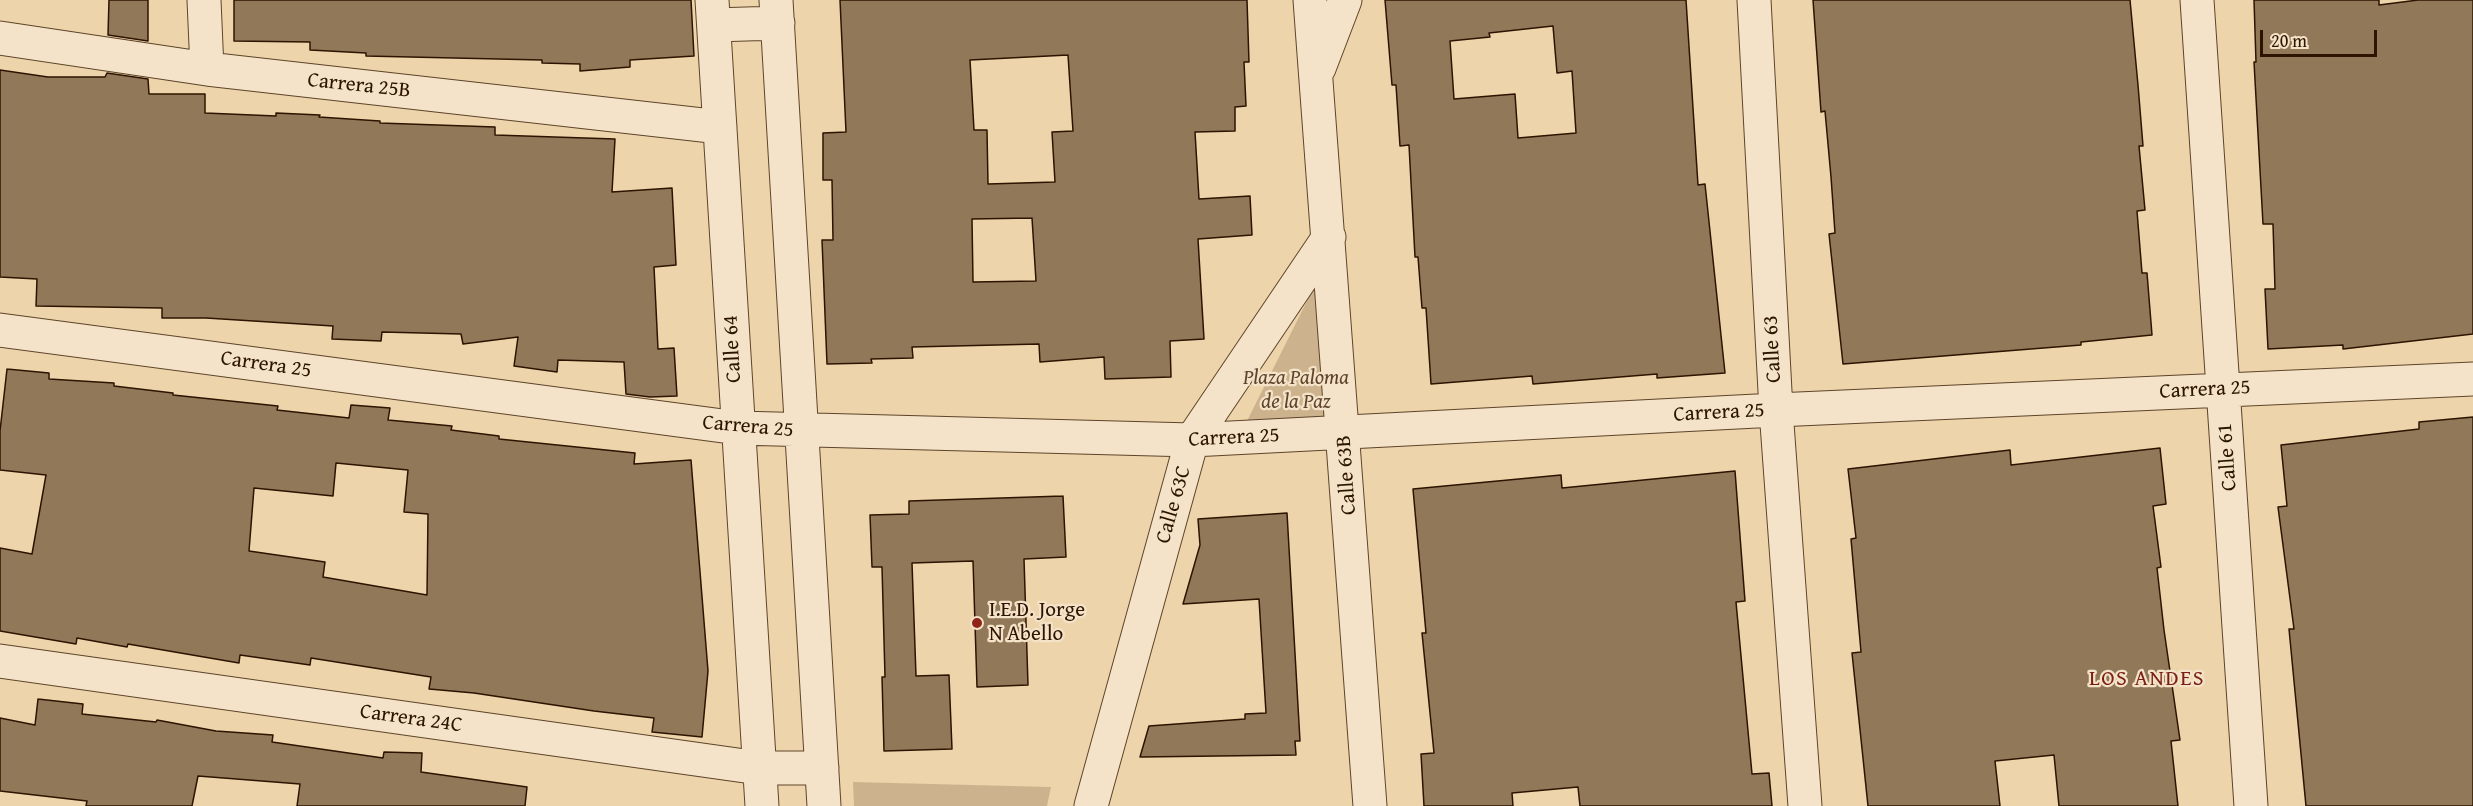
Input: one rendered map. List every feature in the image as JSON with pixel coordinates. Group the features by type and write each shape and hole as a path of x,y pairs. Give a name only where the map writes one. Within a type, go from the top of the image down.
{"street":[{"path":"204,0 207,69"},
{"name":"Calle 63B","path":"1310,0 1344,432 1370,806"},
{"path":"1316,78 1345,0"},
{"name":"Calle 63","path":"1754,0 1776,410 1805,806"},
{"name":"Calle 61","path":"2197,0 2251,806"},
{"path":"713,12 777,12 824,806"},
{"name":"Calle 64","path":"713,12 762,806"},
{"name":"Carrera 25B","path":"0,38 207,69 720,127"},
{"name":"Calle 63C","path":"1091,806 1192,440 1329,237"},
{"name":"Carrera 25","path":"0,330 738,428 1192,440 2224,388 2473,379"},
{"name":"Carrera 24C","path":"0,661 759,768 822,768"}],"green space":[{"name":"Plaza Paloma de la Paz","path":"1314,287 1331,423 1247,421"},
{"path":"853,782 1051,787 1047,806 854,806"}],"building":[{"path":"109,0 148,0 148,41 108,35"},
{"path":"234,0 691,0 694,56 630,60 630,67 580,71 580,64 542,63 542,60 366,56 366,53 310,50 310,42 234,41"},
{"path":"840,0 1247,0 1249,62 1244,62 1246,106 1235,107 1235,131 1195,132 1199,199 1250,196 1252,235 1198,239 1204,339 1170,341 1171,377 1105,379 1104,357 1040,362 1039,344 912,347 913,358 871,359 872,363 827,364 822,240 833,240 832,180 823,180 823,133 846,132","holes":["1068,55 1073,131 1052,132 1055,182 988,184 987,130 974,130 970,60","1032,218 1036,281 973,282 972,219"]},
{"path":"1385,0 1686,0 1698,185 1705,184 1725,373 1657,378 1657,374 1533,384 1532,376 1431,384 1426,308 1422,308 1418,257 1415,257 1409,145 1400,146 1396,85 1392,85","holes":["1553,26 1557,73 1572,71 1576,133 1518,138 1515,94 1454,99 1450,41 1490,37 1489,33"]},
{"path":"1813,0 2130,0 2143,146 2139,146 2145,210 2137,211 2142,273 2147,273 2152,335 2081,342 2081,345 1843,364 1829,234 1835,233 1831,177 1825,111 1821,112"},
{"path":"2254,0 2379,0 2379,5 2418,0 2473,0 2473,334 2343,349 2343,345 2268,349 2265,289 2275,289 2273,224 2263,224 2254,62 2256,62"},
{"path":"0,70 48,77 105,77 107,73 148,79 149,94 205,94 205,113 320,115 319,117 380,121 380,123 495,127 495,135 615,139 612,192 672,188 676,265 654,267 658,349 674,348 677,396 650,397 626,394 624,362 558,360 557,372 514,366 518,337 463,344 461,334 382,332 381,341 332,339 333,326 206,318 162,318 162,308 36,306 37,279 0,277"},
{"path":"7,369 49,373 49,379 114,383 114,386 173,393 173,395 278,406 277,410 349,418 351,405 390,408 388,420 452,426 451,430 499,436 499,439 635,453 634,464 691,460 708,671 702,737 652,732 654,718 429,689 431,677 311,658 310,665 240,655 239,663 128,644 127,647 77,638 76,644 0,631 0,548 32,554 46,475 0,470 0,431","holes":["336,463 408,470 404,512 428,514 427,595 323,577 325,562 249,551 254,488 333,496"]},
{"path":"2473,417 2473,806 2306,806 2289,629 2294,629 2278,507 2287,506 2281,445 2419,429 2419,422"},
{"path":"2160,448 2166,504 2153,506 2161,567 2157,568 2164,630 2180,740 2171,741 2178,806 2059,806 2054,755 1995,761 2000,806 1868,806 1852,653 1861,652 1851,539 1856,538 1848,469 2010,450 2011,465"},
{"path":"1735,471 1745,601 1736,602 1752,774 1769,773 1772,806 1580,806 1578,787 1512,793 1513,806 1424,806 1421,754 1434,753 1422,633 1426,633 1413,489 1561,475 1562,488"},
{"path":"1063,496 1066,557 1024,559 1028,685 977,687 973,561 912,563 916,676 949,675 952,749 884,751 882,677 885,677 882,567 872,567 870,515 909,514 909,501"},
{"path":"1287,513 1300,741 1295,741 1296,755 1140,757 1149,726 1245,719 1245,714 1266,713 1259,599 1183,604 1200,545 1198,519"},
{"path":"38,699 83,704 82,714 156,722 157,720 216,731 273,735 272,742 383,758 384,752 422,753 421,772 527,787 525,806 297,806 300,784 198,776 192,806 86,806 87,801 0,791 0,718 35,725"}],"place":[{"name":"I.E.D. Jorge N Abello","path":"977,623"}],"district":[{"name":"LOS ANDES","path":"2147,679"}]}
